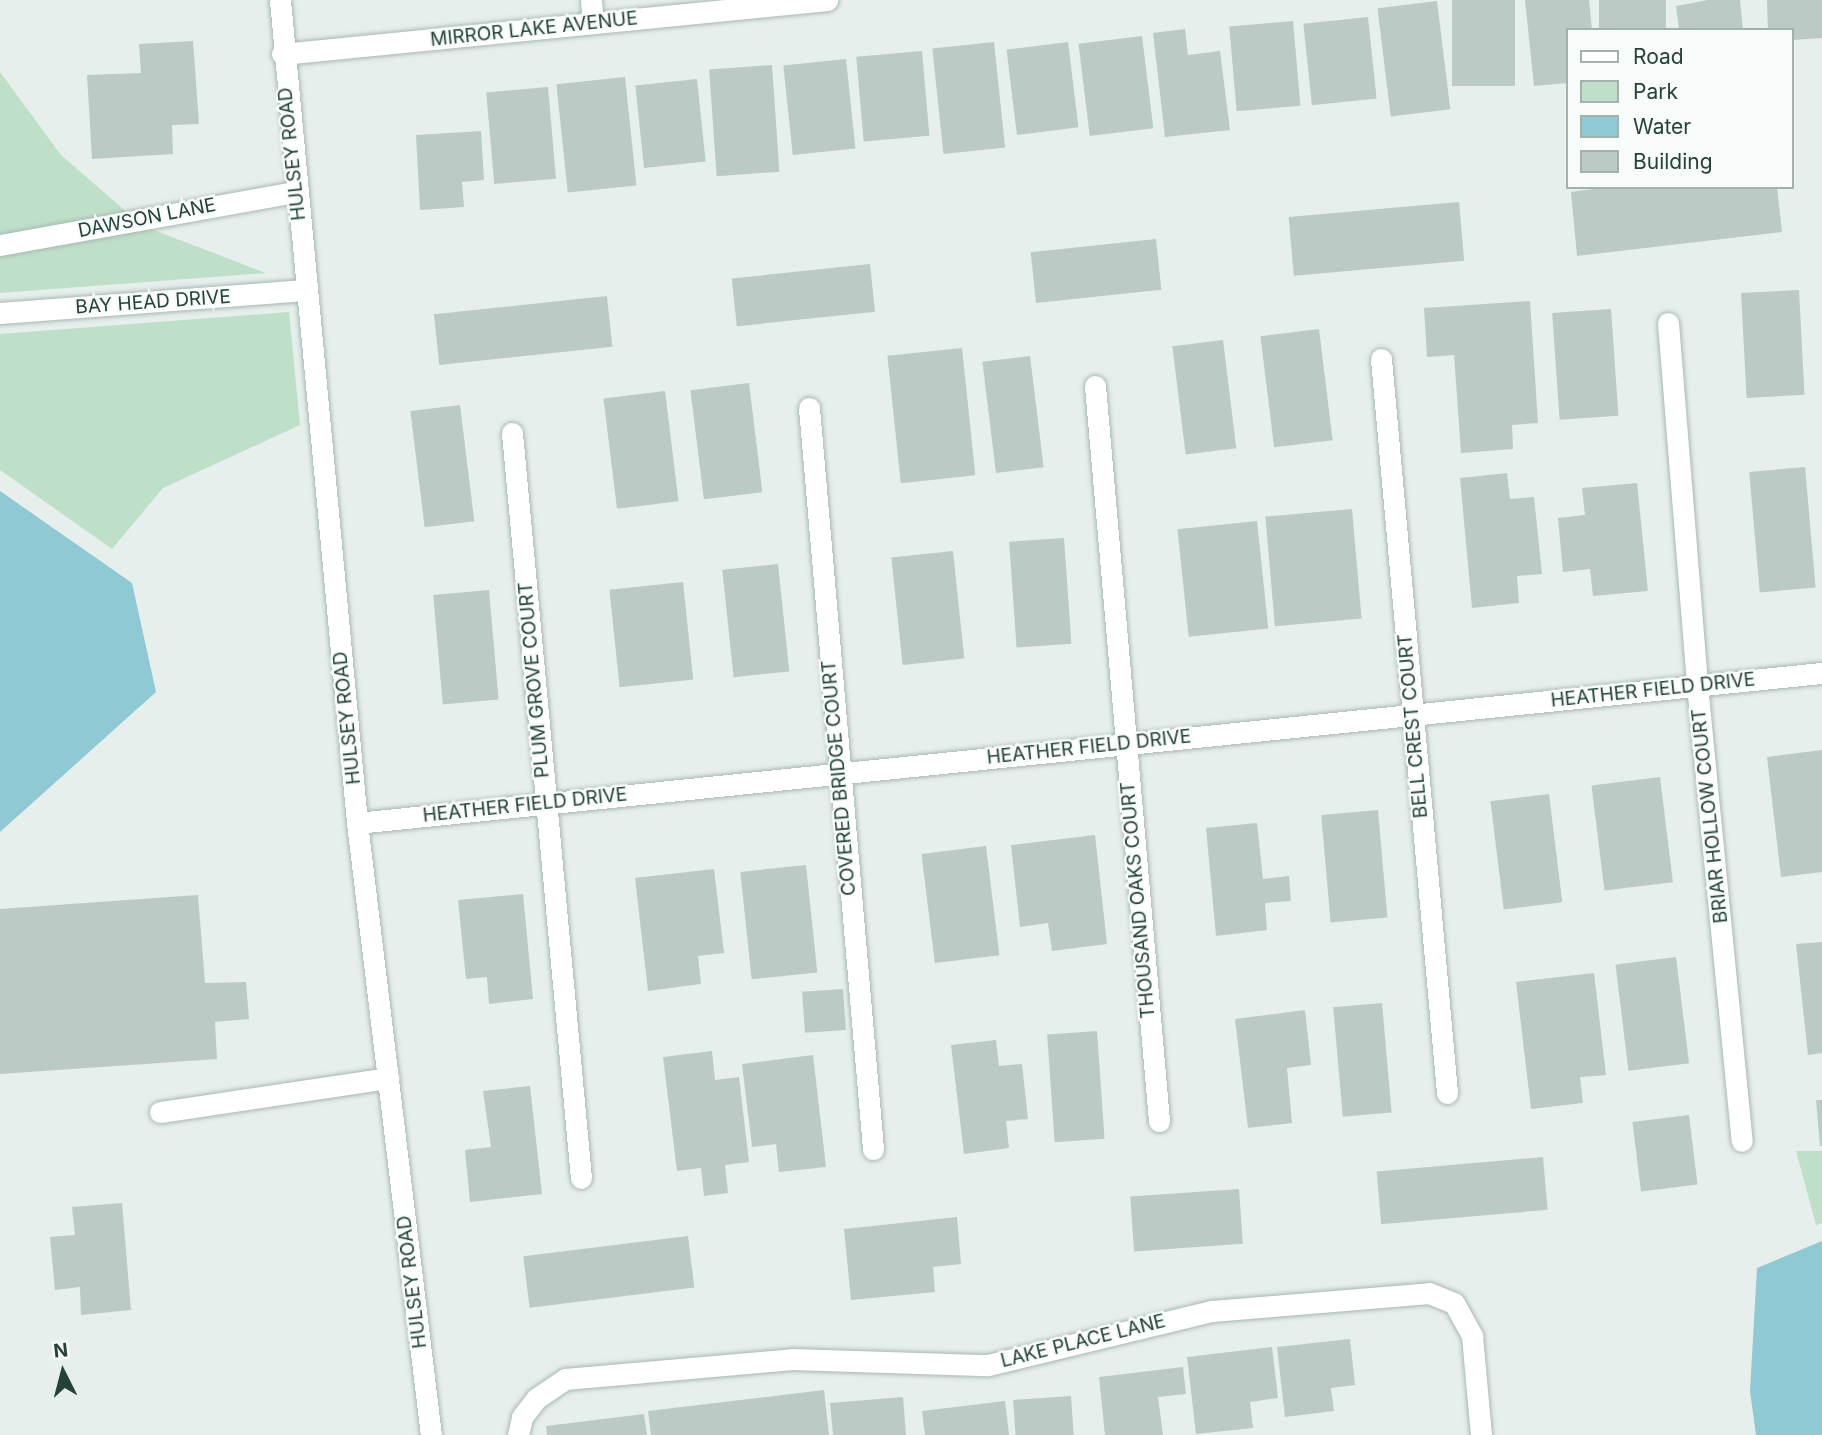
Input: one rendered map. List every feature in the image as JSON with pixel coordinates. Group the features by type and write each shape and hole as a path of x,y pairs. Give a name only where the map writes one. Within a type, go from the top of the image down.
{"street":[{"name":"HULSEY ROAD","path":"280,0 282,54 357,823 431,1435"},
{"path":"591,0 593,23"},
{"name":"MIRROR LAKE AVENUE","path":"282,54 827,0"},
{"name":"DAWSON LANE","path":"0,245 295,192"},
{"name":"BAY HEAD DRIVE","path":"0,313 305,290"},
{"name":"BRIAR HOLLOW COURT","path":"1668,323 1697,685 1742,1141"},
{"name":"BELL CREST COURT","path":"1381,359 1447,1093"},
{"name":"THOUSAND OAKS COURT","path":"1095,386 1159,1121"},
{"name":"COVERED BRIDGE COURT","path":"808,408 873,1149"},
{"name":"PLUM GROVE COURT","path":"512,433 544,802 581,1178"},
{"name":"HEATHER FIELD DRIVE","path":"357,823 1822,673"},
{"path":"160,1112 388,1079"},
{"name":"LAKE PLACE LANE","path":"518,1435 522,1417 537,1398 565,1379 792,1359 988,1365 1212,1311 1429,1293 1454,1303 1472,1336 1481,1435"}],"green space":[{"path":"0,72 61,155 143,226 266,273 0,293"},
{"path":"289,312 300,425 163,488 112,549 0,470 0,334"},
{"path":"1796,1151 1822,1151 1822,1223 1816,1225"}],"water":[{"path":"0,491 132,583 156,692 0,832"},
{"path":"1822,1241 1822,1435 1756,1435 1750,1391 1757,1268"}],"building":[{"path":"1452,0 1515,0 1515,86 1452,86"},
{"path":"1525,0 1589,0 1592,28 1566,28 1566,83 1534,86"},
{"path":"1599,0 1666,0 1666,28 1599,28"},
{"path":"1708,0 1740,0 1743,28 1679,28 1676,6"},
{"path":"1767,0 1822,0 1822,38 1794,40 1794,28 1768,28"},
{"path":"1437,1 1450,109 1391,116 1377,8"},
{"path":"1368,17 1377,99 1312,105 1303,24"},
{"path":"1293,21 1300,106 1237,111 1229,27"},
{"path":"1185,29 1188,55 1220,51 1230,130 1165,137 1153,33"},
{"path":"1142,36 1153,128 1090,136 1078,44"},
{"path":"193,41 199,124 172,125 173,154 92,159 87,75 141,73 139,44"},
{"path":"994,42 1005,147 943,154 932,48"},
{"path":"1068,42 1078,127 1017,135 1006,50"},
{"path":"922,51 929,136 864,141 856,57"},
{"path":"846,59 855,149 793,155 783,66"},
{"path":"772,65 779,172 717,176 709,69"},
{"path":"625,77 636,185 568,193 556,84"},
{"path":"697,79 706,162 644,168 635,85"},
{"path":"548,87 556,179 494,184 486,92"},
{"path":"481,131 484,180 462,182 464,207 420,210 416,135"},
{"path":"1593,189 1777,189 1782,232 1577,256 1571,192"},
{"path":"1459,202 1464,261 1294,276 1289,217"},
{"path":"1156,239 1161,290 1036,303 1031,252"},
{"path":"870,264 875,312 737,326 732,279"},
{"path":"1799,290 1804,395 1747,398 1741,293"},
{"path":"607,296 612,347 439,365 434,314"},
{"path":"1530,301 1538,423 1512,425 1513,449 1461,453 1454,355 1427,357 1424,308"},
{"path":"1611,309 1618,416 1560,420 1552,313"},
{"path":"1319,329 1333,440 1274,447 1260,336"},
{"path":"1223,340 1236,448 1186,454 1172,346"},
{"path":"962,348 975,475 901,483 887,356"},
{"path":"1030,356 1044,467 996,473 982,362"},
{"path":"749,383 762,492 704,499 690,390"},
{"path":"665,391 679,501 617,509 603,399"},
{"path":"460,405 474,521 425,527 410,411"},
{"path":"1805,467 1816,588 1760,592 1749,472"},
{"path":"1507,473 1510,499 1534,497 1542,574 1517,576 1519,603 1472,608 1460,478"},
{"path":"1637,483 1648,591 1593,596 1590,569 1563,572 1558,518 1585,515 1582,488"},
{"path":"1352,509 1362,619 1275,626 1265,517"},
{"path":"1257,521 1268,628 1189,637 1177,529"},
{"path":"1064,538 1071,644 1017,648 1009,542"},
{"path":"953,551 964,658 903,665 891,557"},
{"path":"778,564 789,671 734,677 722,570"},
{"path":"683,582 693,679 620,687 609,590"},
{"path":"489,590 499,700 443,704 433,595"},
{"path":"1822,750 1822,872 1781,877 1767,757"},
{"path":"1660,777 1673,882 1604,891 1592,785"},
{"path":"1549,794 1562,902 1504,909 1490,801"},
{"path":"1378,810 1387,918 1331,923 1321,815"},
{"path":"1257,823 1263,879 1289,876 1291,901 1265,903 1267,930 1216,936 1206,828"},
{"path":"1095,835 1107,944 1052,951 1048,923 1020,927 1011,845"},
{"path":"986,846 999,955 935,963 921,854"},
{"path":"806,865 817,972 752,979 740,872"},
{"path":"714,869 724,953 698,956 701,984 648,991 635,878"},
{"path":"523,894 533,999 489,1004 487,977 466,979 458,900"},
{"path":"198,895 205,983 246,982 249,1019 215,1022 217,1059 0,1074 0,909"},
{"path":"1822,942 1822,1053 1808,1055 1796,944"},
{"path":"1676,957 1689,1063 1628,1071 1615,964"},
{"path":"1594,973 1606,1075 1580,1077 1583,1103 1531,1109 1516,982"},
{"path":"843,989 846,1030 805,1033 802,992"},
{"path":"1382,1003 1392,1113 1343,1117 1333,1007"},
{"path":"1305,1010 1311,1065 1287,1068 1292,1123 1248,1128 1235,1019"},
{"path":"1097,1031 1105,1139 1055,1142 1047,1034"},
{"path":"996,1040 999,1066 1022,1064 1028,1119 1006,1121 1009,1148 964,1154 951,1045"},
{"path":"712,1051 715,1080 739,1077 749,1162 725,1165 728,1193 704,1196 701,1168 677,1171 663,1057"},
{"path":"813,1055 826,1167 779,1172 776,1144 752,1147 742,1064"},
{"path":"530,1086 542,1194 470,1202 465,1150 491,1147 483,1091"},
{"path":"1816,1100 1822,1100 1822,1146 1820,1146"},
{"path":"1689,1115 1698,1184 1641,1191 1632,1122"},
{"path":"1543,1157 1548,1210 1381,1224 1377,1172"},
{"path":"1239,1189 1243,1244 1134,1251 1130,1197"},
{"path":"122,1203 131,1310 81,1315 80,1287 55,1290 50,1237 75,1235 72,1207"},
{"path":"957,1217 961,1264 933,1267 935,1292 851,1300 844,1229"},
{"path":"688,1236 694,1288 530,1308 523,1256"},
{"path":"1350,1339 1355,1385 1331,1388 1334,1411 1285,1417 1277,1347"},
{"path":"1272,1347 1278,1398 1250,1402 1253,1428 1196,1434 1187,1357"},
{"path":"1183,1367 1186,1394 1158,1397 1163,1435 1105,1435 1099,1377"},
{"path":"824,1390 829,1435 651,1435 648,1411"},
{"path":"1071,1396 1074,1435 1016,1435 1013,1400"},
{"path":"903,1397 906,1435 833,1435 830,1403"},
{"path":"1005,1401 1009,1435 925,1435 922,1411"},
{"path":"644,1414 647,1435 547,1435 546,1426"}]}
